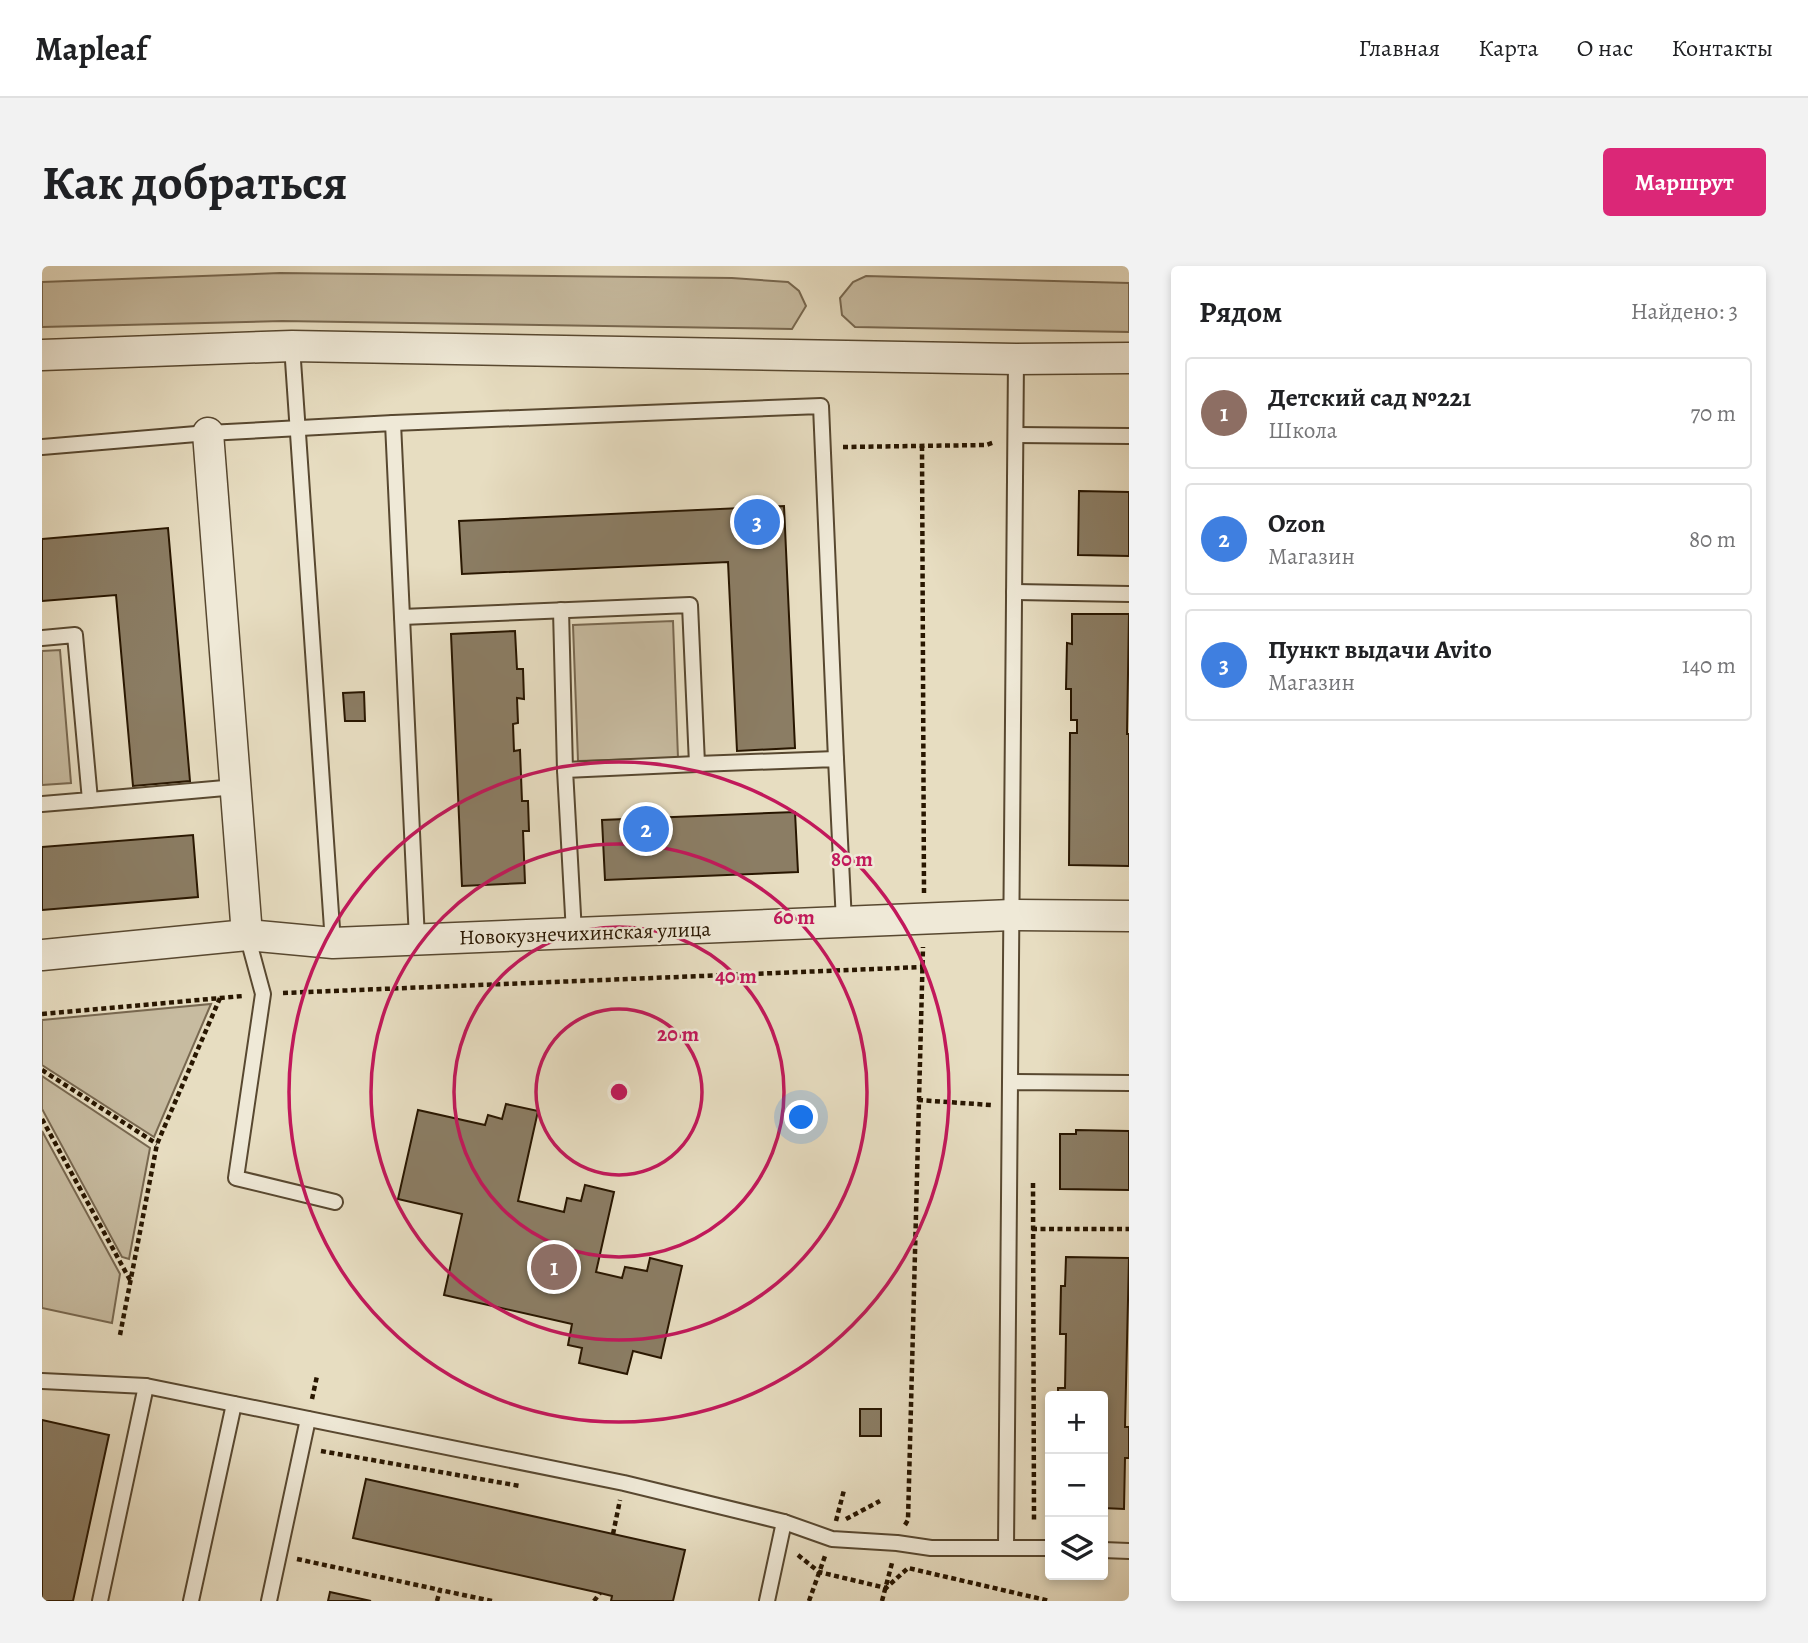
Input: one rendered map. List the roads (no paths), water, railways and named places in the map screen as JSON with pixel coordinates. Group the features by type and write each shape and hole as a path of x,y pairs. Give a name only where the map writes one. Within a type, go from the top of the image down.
{"street":[{"path":"42,355 292,346 1016,359 1129,358"},
{"path":"208,433 247,935"},
{"name":"Новокузнечихинская улица","path":"42,955 247,935 333,943 1012,915 1129,916"}],"lane":[{"path":"292,346 300,429 333,943"},
{"path":"1006,1547 1016,359"},
{"path":"42,447 208,433 393,423 821,406 844,922"},
{"path":"393,423 417,940"},
{"path":"1016,435 1129,436"},
{"path":"1014,592 1129,594"},
{"path":"402,617 690,605 697,764"},
{"path":"561,610 565,770 574,933"},
{"path":"42,638 75,635 90,800"},
{"path":"565,770 836,759"},
{"path":"42,804 236,787"},
{"path":"247,935 263,994 236,1178 335,1202"},
{"path":"1010,1082 1129,1083"},
{"path":"42,1381 146,1386 624,1483 784,1522 832,1539 931,1548 1045,1548"},
{"path":"100,1601 146,1386"},
{"path":"191,1601 233,1404"},
{"path":"269,1601 308,1419"},
{"path":"767,1601 784,1522"},
{"path":"1108,1550 1129,1551"}],"place":[{"name":"Пункт выдачи Avito","path":"757,522"},
{"name":"Ozon","path":"646,829"},
{"name":"Детский сад №221","path":"554,1267"}]}
